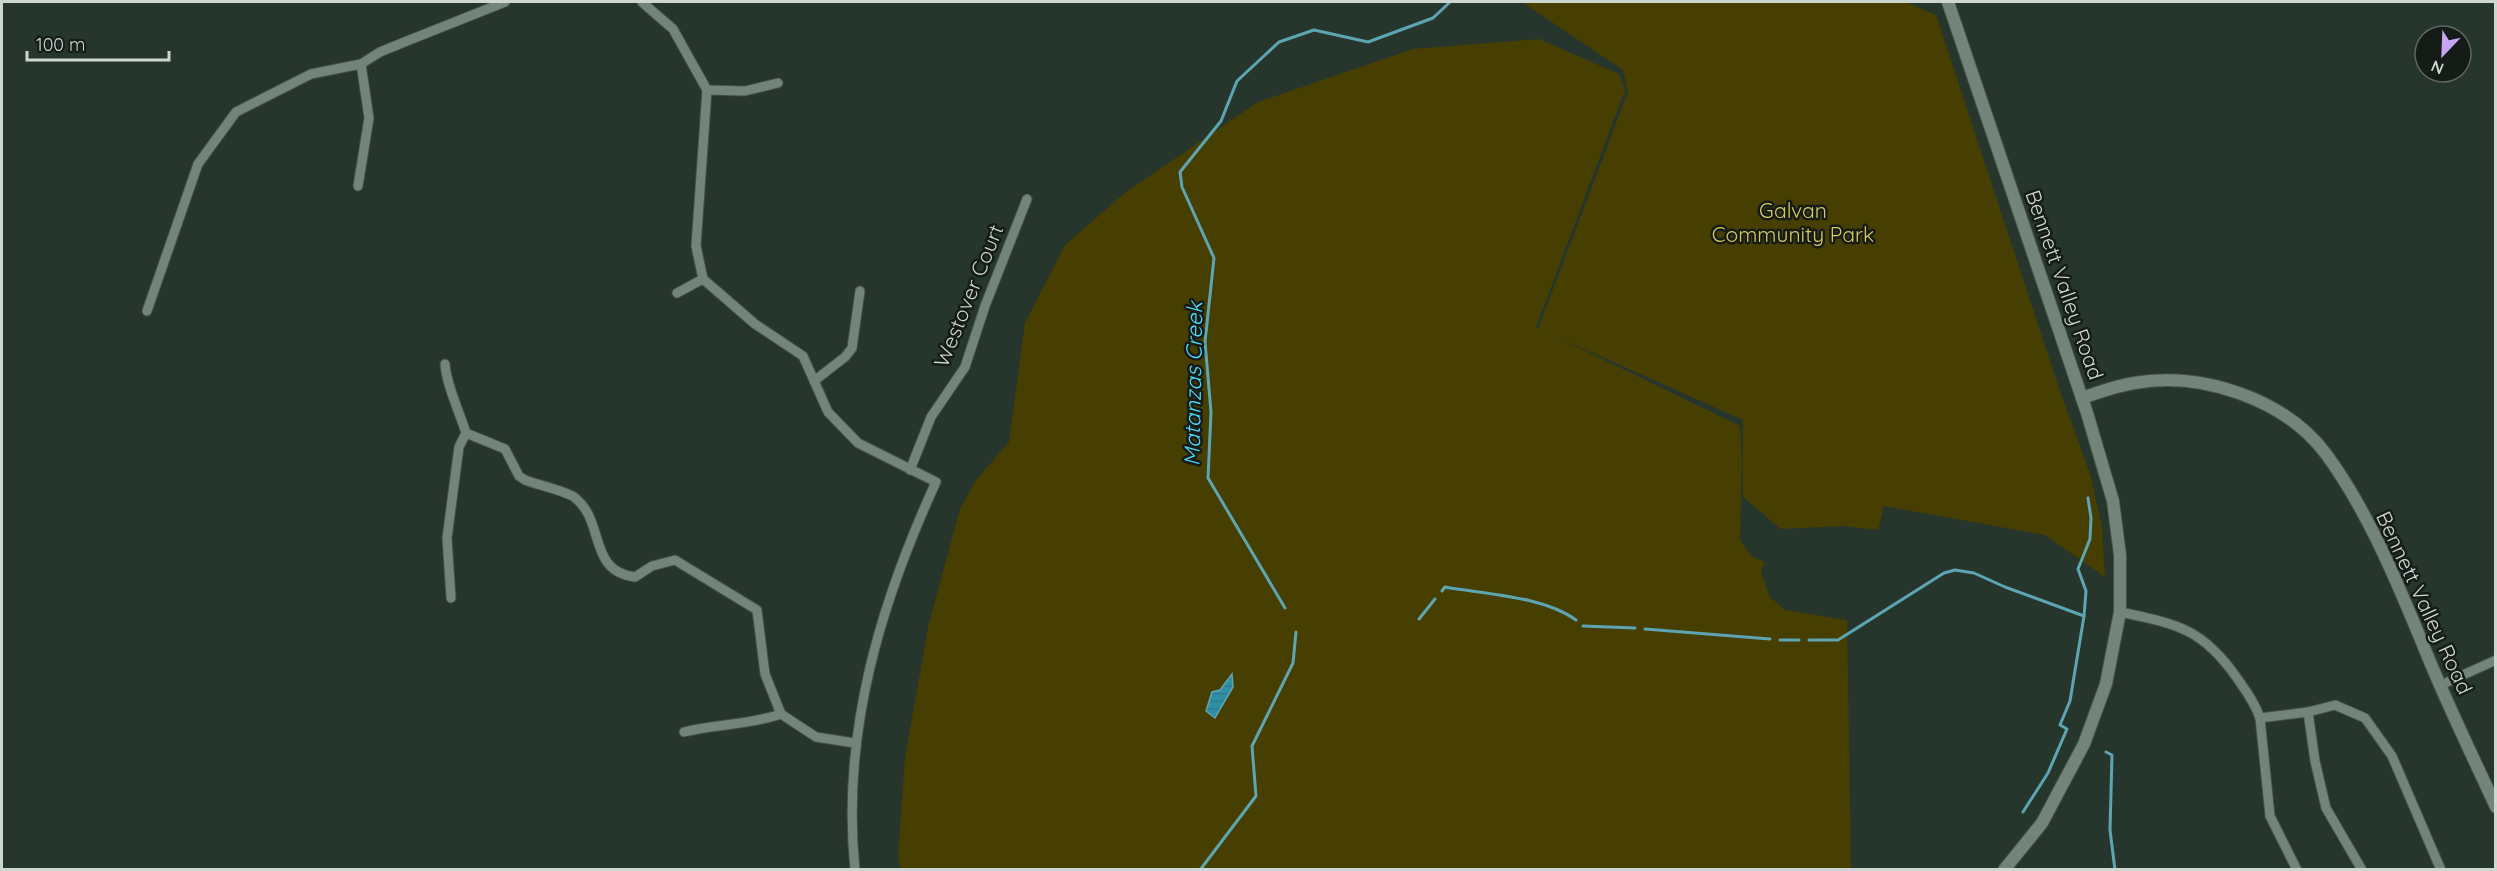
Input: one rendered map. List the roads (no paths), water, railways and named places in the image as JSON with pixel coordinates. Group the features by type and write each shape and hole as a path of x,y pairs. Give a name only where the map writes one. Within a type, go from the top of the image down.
{"street":[{"path":"147,311 198,164 236,112 311,74 361,64 398,45 505,2"},
{"path":"642,2 673,29 707,90 696,246 703,279 755,324 803,356 828,412 858,443 936,482 909,542 880,627 862,698 855,743 851,830 855,870"},
{"name":"Bennett Valley Road","path":"1948,2 2082,398 2135,383 2169,381 2226,388 2261,402 2292,421 2325,453 2350,491 2399,587 2496,807"},
{"path":"358,186 369,117 361,64"},
{"path":"707,90 745,91 778,83"},
{"name":"Westover Court","path":"910,470 931,417 964,367 1027,199"},
{"path":"677,293 703,279"},
{"path":"814,381 845,357 852,348 860,291"},
{"path":"445,364 446,377 466,434 459,447 447,538 451,598"},
{"path":"2004,870 2042,823 2084,744 2106,684 2120,612 2120,555 2114,501 2082,398"},
{"path":"466,434 505,449 519,476 525,480 573,496 585,510 604,560 620,575 635,577 652,566 675,560 757,610 765,674 781,714 816,737 855,743"},
{"path":"2120,612 2168,622 2195,634 2220,654 2255,703 2260,718 2270,816 2297,870"},
{"path":"2441,685 2496,660"},
{"path":"2260,718 2308,712 2335,705 2366,718 2392,756 2439,869"},
{"path":"2308,712 2315,761 2326,808 2362,870"},
{"path":"684,732 717,724 756,722 781,714"}],"water":[{"path":"1232,674 1233,687 1215,718 1206,711 1212,692 1220,690"}],"waterway":[{"name":"Matanzas Creek","path":"1285,608 1208,478 1211,412 1205,342 1214,258 1182,187 1180,172 1221,121 1237,81 1279,42 1314,30 1368,42 1433,18 1450,2"},
{"path":"2084,616 2086,591 2078,569 2090,539 2091,518 2088,498"},
{"path":"1809,640 1838,640 1944,573 1955,570 1974,573 2084,616 2070,701 2060,725 2067,729 2048,773 2023,812"},
{"path":"1442,591 1445,587 1530,601 1562,612 1576,620"},
{"path":"1419,619 1435,599"},
{"path":"1583,626 1635,628"},
{"path":"1645,629 1770,639"},
{"name":"Matanzas Creek","path":"1200,870 1256,796 1252,746 1293,663 1296,632"},
{"path":"1780,640 1799,640"},
{"path":"2106,752 2112,755 2110,830 2115,870"}],"park label":[{"name":"Galvan Community Park","path":"1793,223"}]}
